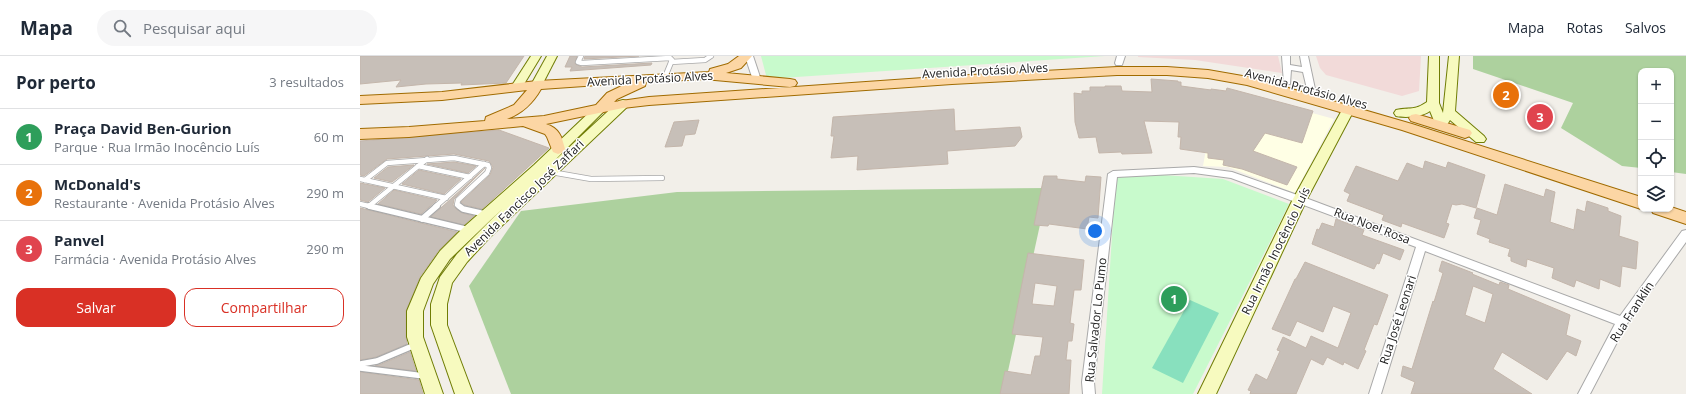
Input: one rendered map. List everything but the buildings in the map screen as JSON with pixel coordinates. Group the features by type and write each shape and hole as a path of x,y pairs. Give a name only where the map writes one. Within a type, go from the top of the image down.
{"main road":[{"path":"704,75 733,68 748,56"},
{"name":"Avenida Protásio Alves","path":"360,100 442,96 538,85 659,77 704,75 790,83 1120,59 1208,66 1258,74 1400,113 1638,190"},
{"name":"Avenida Protásio Alves","path":"362,135 521,122 552,118 623,104 649,101 952,80 1117,71 1167,71 1208,74 1249,81 1407,126 1638,202"},
{"path":"600,109 612,96 620,91 659,77"},
{"path":"757,80 765,93"},
{"path":"481,125 521,106 528,100 538,85"},
{"path":"521,122 552,132 556,136 558,149"},
{"path":"1407,126 1441,126 1449,140"},
{"path":"1674,202 1686,206"},
{"path":"1668,212 1686,218"}],"street":[{"path":"517,87 536,56"},
{"path":"538,85 552,56"},
{"path":"748,56 757,80"},
{"path":"1286,56 1287,82"},
{"path":"1304,56 1311,89"},
{"path":"1434,56 1433,103 1441,126"},
{"path":"1441,126 1450,112 1454,56"},
{"path":"1286,67 1307,70"},
{"path":"1400,113 1422,111 1433,103"},
{"name":"Avenida Fancisco José Zaffari","path":"434,394 415,337 415,311 426,282 445,255 486,214 545,170 623,104"},
{"name":"Avenida Fancisco José Zaffari","path":"464,394 440,325 439,304 446,281 462,258 545,170 558,149 600,109"},
{"name":"Rua Irmão Inocêncio Luís","path":"1207,394 1300,199 1348,110"},
{"path":"1450,112 1480,139"},
{"name":"Rua Noel Rosa","path":"1113,174 1194,170 1232,174 1622,322"},
{"name":"Rua Salvador Lo Pumo","path":"1089,394 1088,382 1113,174"},
{"name":"Rua Franklin","path":"1584,394 1622,322 1686,234"},
{"name":"Rua José Leonari","path":"1375,394 1422,245"}],"lane":[{"path":"581,56 578,61 580,63 668,58 672,59 671,62"},
{"path":"659,77 671,62 705,60 711,56"},
{"path":"362,179 387,163 454,158 488,165 490,168 487,173 458,200 457,205 463,209 486,214"},
{"path":"369,206 427,159"},
{"path":"422,219 484,164"},
{"path":"418,166 470,177"},
{"path":"545,170 591,179 662,178"},
{"path":"362,179 446,198"},
{"path":"360,204 470,230"},
{"path":"360,364 377,361 418,344"},
{"path":"360,368 428,376"}],"shaded area":[{"path":"1138,56 1278,56 1282,73 1195,60"},
{"path":"1316,56 1421,56 1419,91 1402,96 1326,75 1320,68"},
{"path":"1237,92 1334,119 1295,193 1228,167 1203,166 1210,127"}],"green space":[{"path":"761,56 1105,56 767,79"},
{"path":"1473,56 1686,56 1686,174 1674,172 1674,68 1638,68 1638,168 1622,166 1561,128 1573,103 1473,69"},
{"path":"1116,172 1223,179 1289,204 1193,394 1102,394"},
{"path":"1048,188 1003,394 511,394 469,286 521,211 677,192"},
{"path":"1190,300 1219,313 1183,383 1152,368"}],"place":[{"name":"McDonald's","path":"1506,95"},
{"name":"Panvel","path":"1540,117"},
{"name":"Praça David Ben-Gurion","path":"1174,299"}]}
